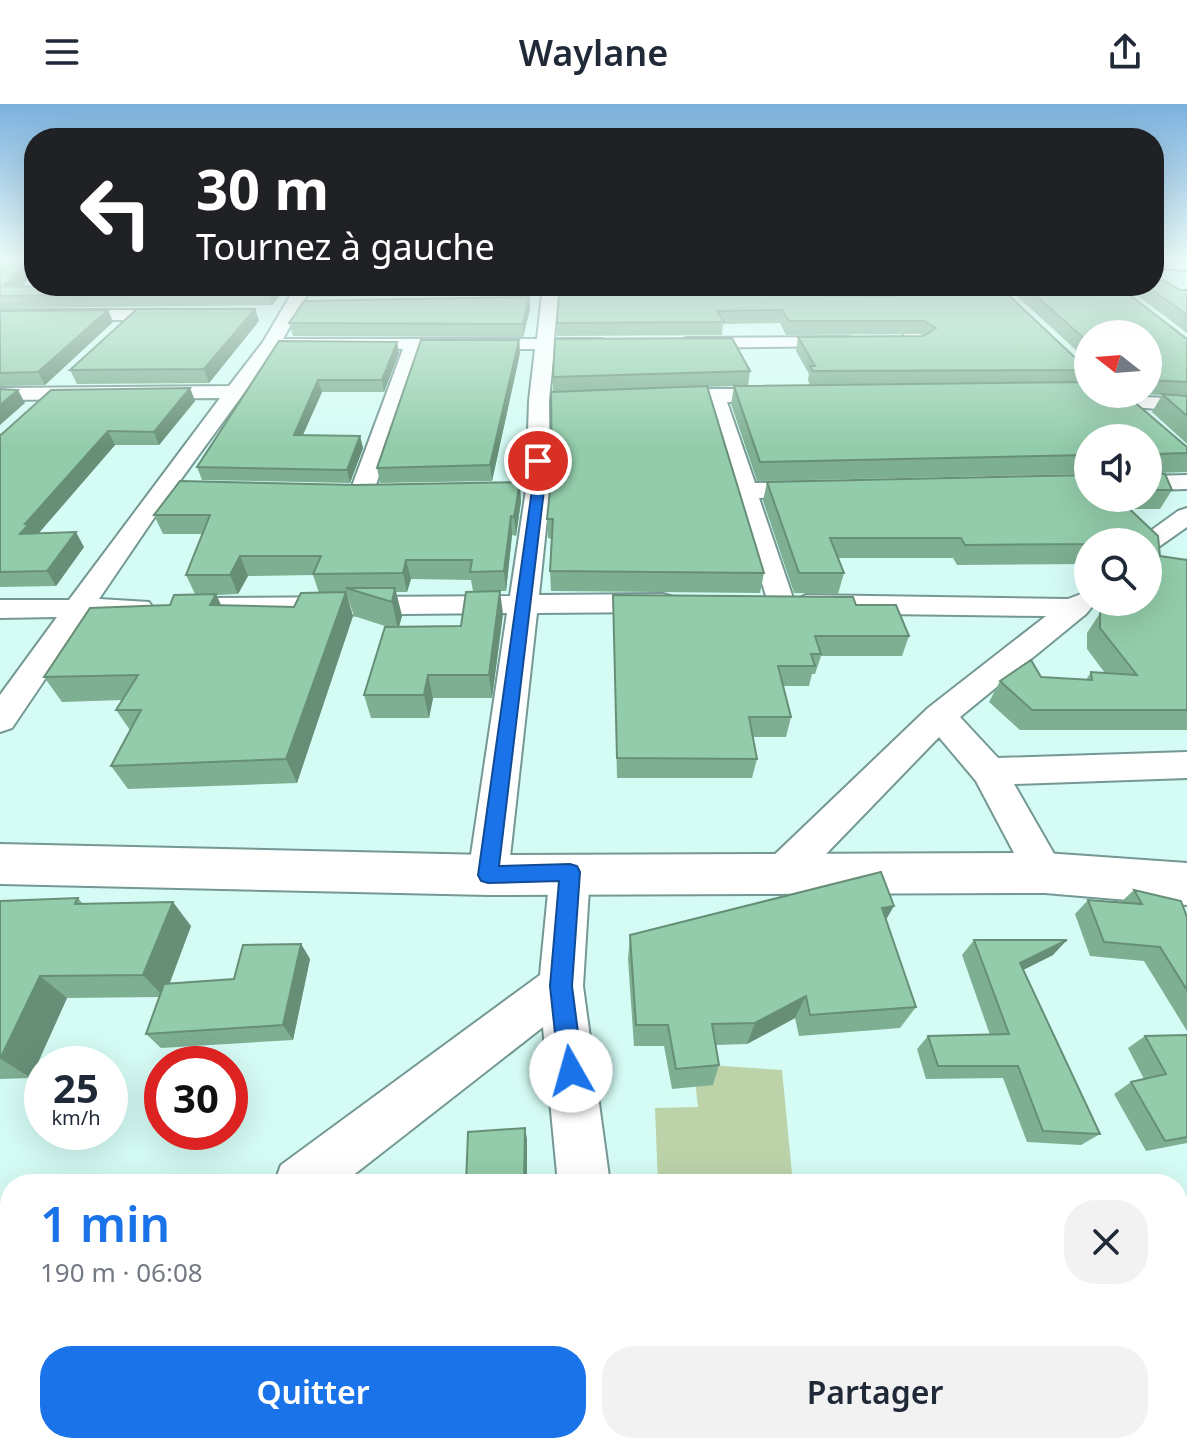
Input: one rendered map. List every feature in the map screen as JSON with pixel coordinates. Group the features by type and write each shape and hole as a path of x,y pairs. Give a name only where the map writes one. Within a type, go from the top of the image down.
{"street":[{"path":"114,335 129,321"},
{"path":"0,720 162,489 271,344 284,321"},
{"path":"488,875 538,490 546,401 546,321"},
{"path":"905,321 956,394 926,395"},
{"path":"680,338 858,342"},
{"path":"889,342 920,342"},
{"path":"271,344 624,344"},
{"path":"361,494 414,344"},
{"path":"32,411 72,374"},
{"path":"0,394 233,392"},
{"path":"715,395 780,603"},
{"path":"641,398 805,395"},
{"path":"1162,402 1187,405"},
{"path":"1130,408 1145,421"},
{"path":"1162,483 1187,482"},
{"path":"162,489 193,490"},
{"path":"744,491 838,489"},
{"path":"508,491 538,490"},
{"path":"331,493 391,493"},
{"path":"1162,545 1187,516"},
{"path":"0,609 524,602 690,603"},
{"path":"750,603 1074,602"},
{"path":"783,872 940,716 1074,608"},
{"path":"940,716 989,772 1045,873"},
{"path":"989,772 1187,765"},
{"path":"0,864 488,875 570,872 1045,873 1187,884"},
{"path":"570,872 561,986 583,1174"},
{"path":"313,1174 561,986"}],"green space":[{"path":"693,1064 782,1070 792,1174 658,1174 655,1108 698,1107"}],"building":[{"path":"0,321 96,321 38,372 0,373"},
{"path":"124,321 245,321 204,369 70,370"},
{"path":"290,321 524,321 523,324 289,323"},
{"path":"723,321 724,322 557,323"},
{"path":"924,321 1036,321 1074,357 1074,370 813,371 810,366 815,366 798,337 924,336 936,328"},
{"path":"1064,321 1074,321 1074,330"},
{"path":"1162,321 1187,339 1187,382 1162,381"},
{"path":"732,338 750,371 553,377 555,339"},
{"path":"421,340 519,340 490,465 377,468"},
{"path":"279,341 397,342 382,380 318,380 294,435 360,436 347,470 197,467"},
{"path":"1074,382 1074,408 1141,408 1160,424 1074,424 1074,455 760,462 734,386"},
{"path":"707,386 764,573 550,571 553,519 547,519 552,471 551,392"},
{"path":"190,388 154,432 108,431 25,524 29,524 20,534 76,532 47,571 0,572 0,435 51,390"},
{"path":"0,389 18,390 0,405"},
{"path":"1162,394 1187,396 1187,416"},
{"path":"1162,426 1187,447 1187,453 1162,454"},
{"path":"1162,474 1165,474 1172,490 1162,490"},
{"path":"1074,475 1074,512 1133,512 1150,528 1074,528 1074,544 965,545 961,538 830,538 844,573 799,573 767,482"},
{"path":"180,481 356,485 520,482 514,517 511,516 504,571 470,572 472,560 406,560 403,573 313,574 321,556 240,556 230,575 186,575 210,515 154,515"},
{"path":"1162,556 1187,560 1187,710 1032,710 1000,681 1031,660 1041,677 1092,680 1091,672 1137,675 1100,628 1100,616 1162,616"},
{"path":"346,588 395,588 392,602"},
{"path":"500,591 489,675 428,675 424,695 364,695 385,627 461,626 466,592"},
{"path":"346,592 286,759 111,766 141,710 116,710 138,675 44,677 90,608 170,605 174,595 216,594 210,605 294,607 301,593"},
{"path":"613,595 853,597 856,605 896,605 909,636 815,636 821,654 811,654 815,666 778,666 791,717 749,717 757,759 617,758"},
{"path":"881,872 894,906 882,908 916,1007 810,1015 806,996 755,1023 712,1024 719,1065 676,1069 668,1025 636,1025 630,935"},
{"path":"1134,890 1181,901 1187,917 1187,990 1160,947 1104,942 1088,900 1142,904"},
{"path":"78,898 75,904 173,902 143,975 40,976 0,1059 0,901"},
{"path":"974,940 1067,940 1020,963 1100,1134 1043,1131 1018,1066 938,1066 928,1036 1009,1034"},
{"path":"301,944 283,1025 146,1034 164,984 234,979 243,945"},
{"path":"1187,1035 1187,1137 1165,1141 1131,1082 1166,1074 1145,1036"},
{"path":"525,1128 524,1174 466,1174 468,1132"}],"route":[{"path":"538,461 538,490 488,875 570,872 561,986 571,1071"}]}
